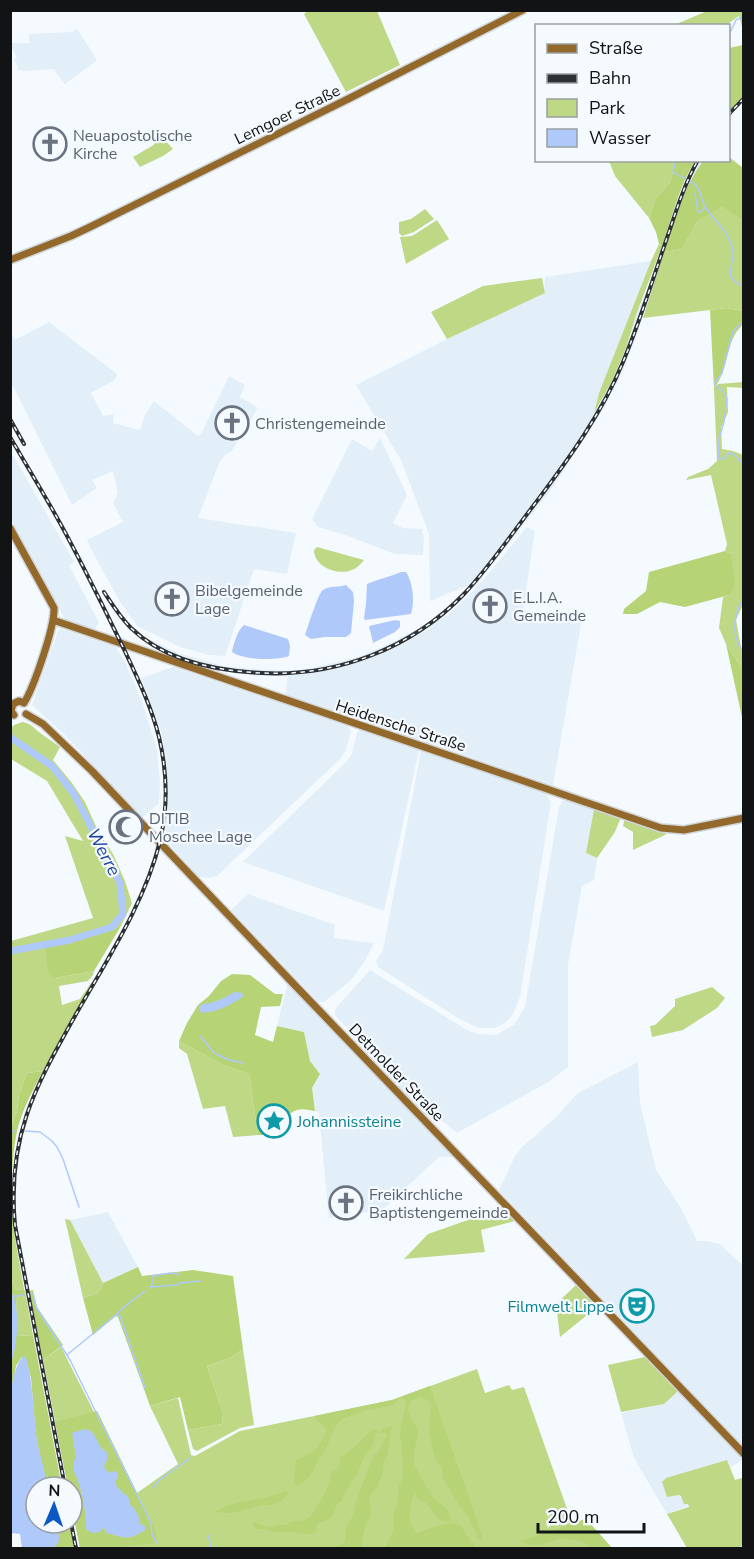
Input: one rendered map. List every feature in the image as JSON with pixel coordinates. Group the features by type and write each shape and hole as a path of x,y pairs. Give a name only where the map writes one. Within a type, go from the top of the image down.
{"main road":[{"name":"Lemgoer Straße","path":"10,260 62,239 186,180 523,10"},
{"path":"10,528 53,605 54,613 45,649 24,703"},
{"name":"Heidensche Straße","path":"53,621 661,828 684,830 744,818"},
{"path":"19,701 24,703 27,708 26,714 12,717 13,704 19,701"},
{"name":"Detmolder Straße","path":"26,714 43,724 92,771 744,1454"}],"shaded area":[{"path":"77,29 96,61 65,84 53,69 17,70 18,67 14,60 17,58 10,43 29,43 29,34 73,32"},
{"path":"694,162 702,162 695,171 684,194 636,337 620,377 604,408 550,491 477,584 440,620 479,585 527,527 535,531 523,611 583,613 553,785 432,744 425,746 285,696 288,676 257,676 205,667 180,660 150,645 151,640 178,653 223,666 282,671 308,669 358,657 421,627 421,633 429,629 429,622 444,611 469,585 430,601 429,534 401,460 356,385 544,293 545,277 651,261 599,393 595,409 612,381 626,348"},
{"path":"49,322 117,374 113,381 91,393 103,416 114,414 113,423 140,430 145,415 154,401 198,436 229,376 245,385 240,397 258,408 231,452 220,461 198,518 296,533 287,574 254,569 225,656 209,655 180,647 137,626 120,602 93,553 87,540 123,522 113,503 118,493 113,471 92,480 97,488 72,505 11,384 11,333 15,340"},
{"path":"380,438 407,495 393,523 403,528 422,529 423,555 395,554 318,527 312,519 352,439 372,451"},
{"path":"13,455 74,562 69,566 99,622 95,629 66,621 11,519 10,456"},
{"path":"61,629 116,647 142,701 157,750 160,782 159,803 142,818 66,736 32,705 58,631"},
{"path":"173,667 348,726 351,731 346,750 340,759 217,876 210,878 196,874 166,840 167,785 161,731 141,678"},
{"path":"361,730 419,750 384,911 243,862 345,763 352,754 357,732"},
{"path":"421,751 545,793 551,802 520,997 513,1014 505,1023 494,1028 479,1028 461,1020 378,967 376,961 383,950"},
{"path":"567,800 594,809 586,853 597,858 594,880 582,886 568,964 568,1067 550,1081 457,1133 433,1113 427,1118 335,1015 335,1009 370,970 477,1034 496,1035 514,1025 525,1007 559,807 562,801"},
{"path":"248,894 335,925 334,938 374,943 365,961 351,980 324,1002 319,1002 231,910"},
{"path":"288,982 458,1157 439,1157 382,1210 329,1218 319,1113 315,1111 312,1088 320,1074 310,1061 304,1032 277,1026"},
{"path":"638,1062 640,1103 656,1170 681,1208 697,1241 720,1244 743,1264 743,1446 499,1190 521,1148 557,1116 578,1093"},
{"path":"108,1212 138,1267 103,1283 70,1220"},
{"path":"678,1391 743,1459 730,1468 727,1460 679,1495 689,1506 667,1514 634,1458 621,1413 663,1404"}],"green space":[{"path":"307,11 377,11 400,65 346,92 304,14"},
{"path":"707,11 743,11 743,30 739,16 727,24 677,24"},
{"path":"743,45 743,96 730,111 730,48"},
{"path":"162,137 173,149 140,167 133,157"},
{"path":"730,158 743,168 743,221 722,206 697,222 682,249 664,252 680,205 702,162 730,162"},
{"path":"609,162 676,162 670,182 656,198 649,218 615,176"},
{"path":"676,162 694,162 680,191 662,246 659,244 649,218 656,198 670,182"},
{"path":"722,205 743,221 743,311 727,308 643,318 664,252 682,249 697,222"},
{"path":"425,209 434,219 414,232 402,236 399,233 399,222 411,219"},
{"path":"437,220 449,239 406,264 400,237 412,236"},
{"path":"659,244 662,246 626,348 612,381 594,413 599,393"},
{"path":"542,278 545,293 447,339 431,312 483,286"},
{"path":"727,308 743,311 743,324 734,336 721,376 714,388 710,310"},
{"path":"743,382 743,388 727,387 728,412 721,428 722,449 743,455 744,602 736,620 743,670 726,644 719,628 723,597 729,595 731,554 725,551 727,544 711,475 686,480 708,469 717,461 714,388 718,384"},
{"path":"317,547 364,560 352,570 334,571 318,561 314,550"},
{"path":"725,551 731,554 735,584 729,595 685,607 660,602 637,614 623,614 624,609 646,591 649,572"},
{"path":"726,644 743,670 743,722"},
{"path":"22,722 31,725 60,747 53,760 85,802 99,833 113,854 132,903 121,926 58,944 55,978 94,971 88,981 59,986 62,1005 80,999 93,980 43,1071 27,1073 11,1126 11,941 93,918 65,836 83,841 47,781 11,759 11,728"},
{"path":"594,809 621,817 615,832 597,858 586,853"},
{"path":"625,818 667,834 633,850 633,832 623,826"},
{"path":"121,926 94,971 55,978 49,974 45,947"},
{"path":"232,974 250,975 275,994 283,994 280,1006 261,1007 255,1035 273,1042 277,1026 304,1032 310,1061 320,1074 312,1088 315,1111 299,1109 284,1115 283,1130 276,1135 258,1135 249,1074 221,1064 179,1041 198,1005 221,981"},
{"path":"712,987 725,998 717,1008 683,1030 652,1037 650,1026 655,1025 675,1006 675,999"},
{"path":"179,1041 221,1064 249,1074 258,1135 233,1137 225,1106 203,1109 187,1054 179,1048"},
{"path":"43,1071 25,1108 17,1131 11,1212 11,1126 27,1073"},
{"path":"502,1208 515,1221 481,1230 485,1252 404,1259 428,1234"},
{"path":"12,1211 24,1289 14,1290 11,1277 10,1212"},
{"path":"65,1219 70,1220 103,1283 98,1293 83,1298"},
{"path":"138,1267 142,1276 193,1270 233,1276 243,1349 232,1357 207,1366 223,1413 222,1424 188,1430 180,1397 150,1406 118,1317 116,1316 93,1335 83,1298 98,1293 103,1283"},
{"path":"10,1277 15,1290 24,1289 26,1296 16,1298 17,1336 33,1335 60,1475 44,1475 36,1436 31,1378 25,1357 21,1358 16,1366 11,1391"},
{"path":"576,1285 597,1307 560,1337 556,1304"},
{"path":"33,1290 37,1307 63,1345 43,1360 29,1291"},
{"path":"26,1296 33,1335 17,1336 16,1298"},
{"path":"61,1347 94,1412 97,1411 137,1493 178,1464 150,1406 178,1398 191,1455 195,1456 240,1431 392,1400 477,1369 485,1393 509,1385 512,1390 524,1387 572,1523 586,1519 612,1548 80,1548 77,1535 84,1535 84,1475 66,1475 43,1360"},
{"path":"243,1349 254,1425 240,1428 197,1451 193,1449 188,1430 222,1424 223,1413 207,1366 232,1357"},
{"path":"645,1357 678,1391 664,1404 621,1412 608,1365"},
{"path":"430,1386 483,1538 480,1540 478,1538 468,1516 442,1477 442,1468 435,1458 429,1431 431,1406 429,1401 420,1397 411,1401 408,1410 418,1433 414,1455 415,1467 433,1498 445,1508 451,1519 442,1521 439,1519 427,1504 417,1499 415,1492 410,1508 411,1523 416,1533 444,1524 460,1525 476,1548 385,1548 394,1529 393,1516 402,1480 403,1462 400,1436 406,1404 404,1398 391,1406 367,1410 342,1419 335,1427 312,1473 298,1485 294,1484 296,1460 315,1450 327,1430 315,1419 315,1416 392,1400"},
{"path":"97,1411 153,1524 158,1543 80,1548 77,1535 84,1535 84,1507 86,1525 103,1528 108,1533 120,1537 133,1536 145,1530 139,1523 138,1515 129,1504 129,1499 117,1487 116,1471 111,1473 106,1470 104,1466 108,1456 98,1441 73,1463 76,1475 66,1475 55,1422"},
{"path":"392,1426 382,1475 376,1489 371,1493 369,1502 371,1514 365,1527 361,1548 333,1548 343,1544 345,1540 346,1529 354,1513 358,1495 374,1456 387,1435 381,1433 380,1430"},
{"path":"374,1429 377,1431 372,1447 365,1455 358,1472 342,1500 337,1504 332,1516 317,1524 315,1533 255,1529 253,1524 255,1523 272,1527 305,1520 312,1515 322,1499 331,1473 339,1468 340,1457"},
{"path":"727,1460 735,1480 742,1478 743,1482 743,1546 687,1548 667,1514 689,1507 688,1504 684,1504 679,1495 667,1497 662,1482 666,1478"},
{"path":"286,1491 288,1493 285,1498 273,1505 263,1505 232,1513 214,1512 233,1504"},
{"path":"586,1519 612,1548 591,1548 582,1541 570,1539 559,1539 540,1545 522,1542 522,1541"},
{"path":"58,1535 71,1535 74,1548 51,1548 58,1541"}],"water":[{"path":"406,572 412,587 411,614 365,620 367,584"},
{"path":"346,585 353,592 354,601 351,633 346,637 311,639 305,635 321,592"},
{"path":"400,621 400,627 373,643 369,626"},
{"path":"244,625 288,639 289,656 260,659 244,657 232,652 238,634"},
{"path":"234,992 242,993 243,996 222,1008 205,1013 200,1012 199,1008 202,1004 218,1000"},
{"path":"23,1356 26,1358 30,1376 37,1442 45,1475 24,1475 24,1535 59,1535 55,1546 45,1549 22,1548 20,1534 11,1533 11,1391"},
{"path":"89,1430 101,1448 107,1452 104,1466 111,1473 117,1472 118,1477 115,1481 117,1487 127,1495 129,1504 140,1519 139,1523 146,1527 145,1530 128,1537 106,1533 103,1528 100,1532 92,1533 86,1529 84,1475 75,1475 73,1470 73,1461 76,1458 72,1433"}],"waterway":[{"path":"730,33 736,20 744,16"},
{"path":"676,162 673,172 697,187 704,206 727,236 733,253 730,274 736,283 744,286"},
{"path":"695,193 698,213 705,208"},
{"path":"744,321 733,331 722,373 715,382 727,399 719,438 718,457 719,459 725,458 728,453 731,453 744,464"},
{"path":"744,598 740,604 735,625 735,632 744,657"},
{"name":"Werre","path":"10,737 52,766 74,794 120,883 123,914 112,927 70,940 10,951"},
{"path":"200,1036 214,1053 243,1063"},
{"path":"10,1131 15,1131"},
{"path":"25,1131 40,1132 57,1147 79,1207"},
{"path":"150,1288 152,1276 179,1274"},
{"path":"151,1287 200,1281"},
{"path":"68,1354 145,1291"},
{"path":"31,1293 36,1307 70,1360 151,1523 152,1535 157,1543"},
{"path":"10,1297 24,1295"},
{"name":"Werre","path":"10,1297 14,1326 10,1355"},
{"path":"117,1315 120,1316 145,1388"},
{"path":"153,1488 158,1481 190,1458"},
{"path":"208,1535 211,1548"}],"railway":[{"path":"730,113 744,98"},
{"path":"104,592 131,628 159,649 192,662 227,670 262,673 318,670 372,655 421,630 464,594 483,572 561,468 595,417 615,381 630,346 678,205 697,162"},
{"path":"10,419 24,444"},
{"path":"10,437 76,553 138,679 156,725 165,776 163,828 145,887 124,931 47,1067 27,1115 15,1166 15,1225 63,1475"},
{"path":"73,1535 76,1548"}],"place":[{"name":"Neuapostolische Kirche","path":"50,144"},
{"name":"Christengemeinde","path":"232,423"},
{"name":"Bibelgemeinde Lage","path":"172,599"},
{"name":"E.L.I.A. Gemeinde","path":"490,606"},
{"name":"DITIB Moschee Lage","path":"126,827"},
{"name":"Johannissteine","path":"274,1121"},
{"name":"Freikirchliche Baptistengemeinde","path":"346,1203"},
{"name":"Filmwelt Lippe","path":"637,1306"}]}
